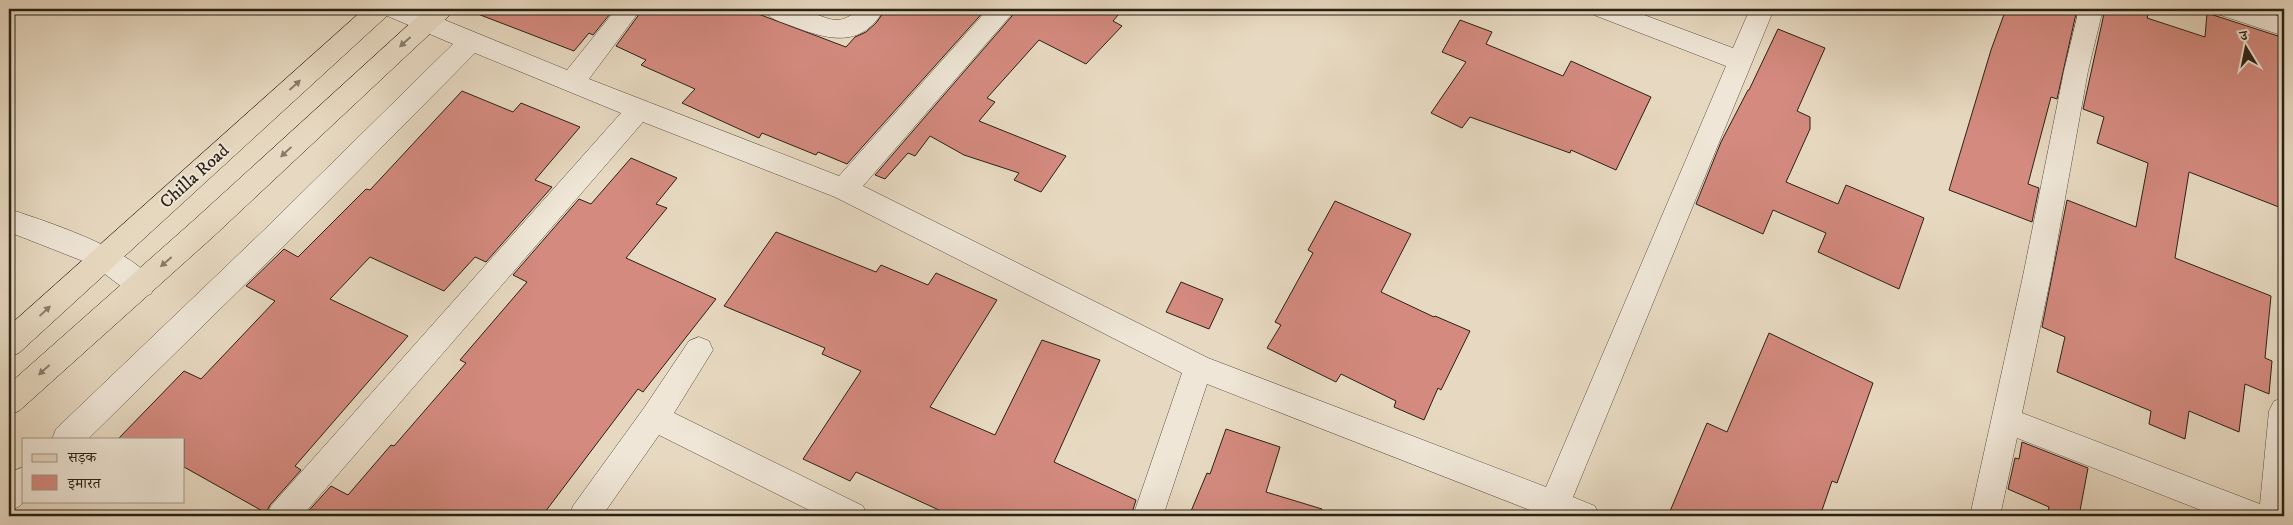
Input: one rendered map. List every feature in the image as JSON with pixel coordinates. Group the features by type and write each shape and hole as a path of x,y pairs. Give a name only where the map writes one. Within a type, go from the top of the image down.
{"main road":[{"name":"Chilla Road","path":"9,344 379,9"},
{"path":"9,402 141,285 434,16"}],"street":[{"path":"394,9 434,16 472,40 639,110 844,189 1198,367 1584,516"},
{"path":"572,82 629,9"},
{"path":"775,9 833,30 845,30 854,27 872,9"},
{"path":"844,189 1002,9"},
{"path":"1603,9 1740,61"},
{"path":"1554,506 1762,9"},
{"path":"1985,516 2037,276 2076,72 2091,9"},
{"path":"2229,9 2284,27"},
{"path":"68,438 281,231 472,40"},
{"path":"282,516 639,110"},
{"path":"13,227 103,258 141,285"},
{"path":"584,516 654,418 699,350"},
{"path":"1148,516 1198,367"},
{"path":"2274,516 2284,411"},
{"path":"654,418 852,516"},
{"path":"2005,420 2253,516"},
{"path":"9,496 22,483"}],"building":[{"path":"471,9 614,9 593,35 589,33 574,51 470,11"},
{"path":"643,9 745,9 846,47 855,37 866,32 876,23 886,9 986,9 847,164 818,152 816,155 762,133 759,138 682,103 695,89 641,65 646,60 616,46"},
{"path":"1016,9 1123,9 1113,21 1122,26 1086,64 1039,40 987,98 995,102 979,121 1066,156 1041,192 1014,180 1019,173 964,155 930,136 915,156 908,153 885,179 875,175 1012,16"},
{"path":"2006,9 2077,9 2057,99 2051,97 2028,184 2039,188 2032,222 1949,190 1991,50"},
{"path":"2105,9 2150,9 2147,18 2205,37 2207,13 2284,38 2284,209 2189,172 2175,258 2271,296 2265,358 2272,361 2269,394 2245,384 2239,432 2189,411 2185,439 2149,424 2151,411 2057,372 2065,337 2042,327 2067,200 2136,227 2148,163 2097,143 2104,117 2083,109"},
{"path":"1460,20 1492,32 1486,44 1563,76 1571,61 1651,97 1616,170 1571,150 1570,153 1470,117 1462,128 1431,113 1466,62 1442,52"},
{"path":"1778,29 1825,48 1797,111 1810,117 1810,129 1786,182 1838,204 1846,185 1924,218 1899,289 1818,252 1826,233 1773,210 1763,234 1696,204 1721,142 1749,90"},
{"path":"462,91 513,112 521,103 580,127 535,180 552,187 486,262 475,257 444,291 370,257 330,299 408,336 295,466 301,470 270,505 266,513 185,468 185,438 119,438 184,371 201,379 275,301 246,286 284,249 298,257 366,189 370,190"},
{"path":"631,158 677,178 656,204 667,208 626,258 716,299 643,392 638,389 542,516 304,516 331,486 348,495 391,445 394,446 466,363 460,360 527,282 513,275 579,199 591,204"},
{"path":"1335,201 1411,234 1381,292 1434,317 1470,331 1441,390 1438,388 1424,420 1394,407 1396,401 1341,374 1336,382 1267,348 1281,325 1275,322 1313,253 1308,250"},
{"path":"776,232 876,272 881,265 928,285 936,273 997,300 930,407 995,435 1042,340 1100,360 1054,462 1136,500 1131,516 952,516 856,472 850,481 803,459 861,371 822,354 825,348 724,306"},
{"path":"1181,282 1223,299 1209,329 1166,312"},
{"path":"1769,333 1873,383 1837,483 1832,481 1820,516 1668,516 1707,423 1727,432"},
{"path":"1226,429 1280,447 1266,492 1322,509 1320,516 1189,516 1207,473 1210,474"},
{"path":"2022,442 2088,468 2079,516 2047,516 2049,507 2008,489 2015,458 2019,459"}]}
